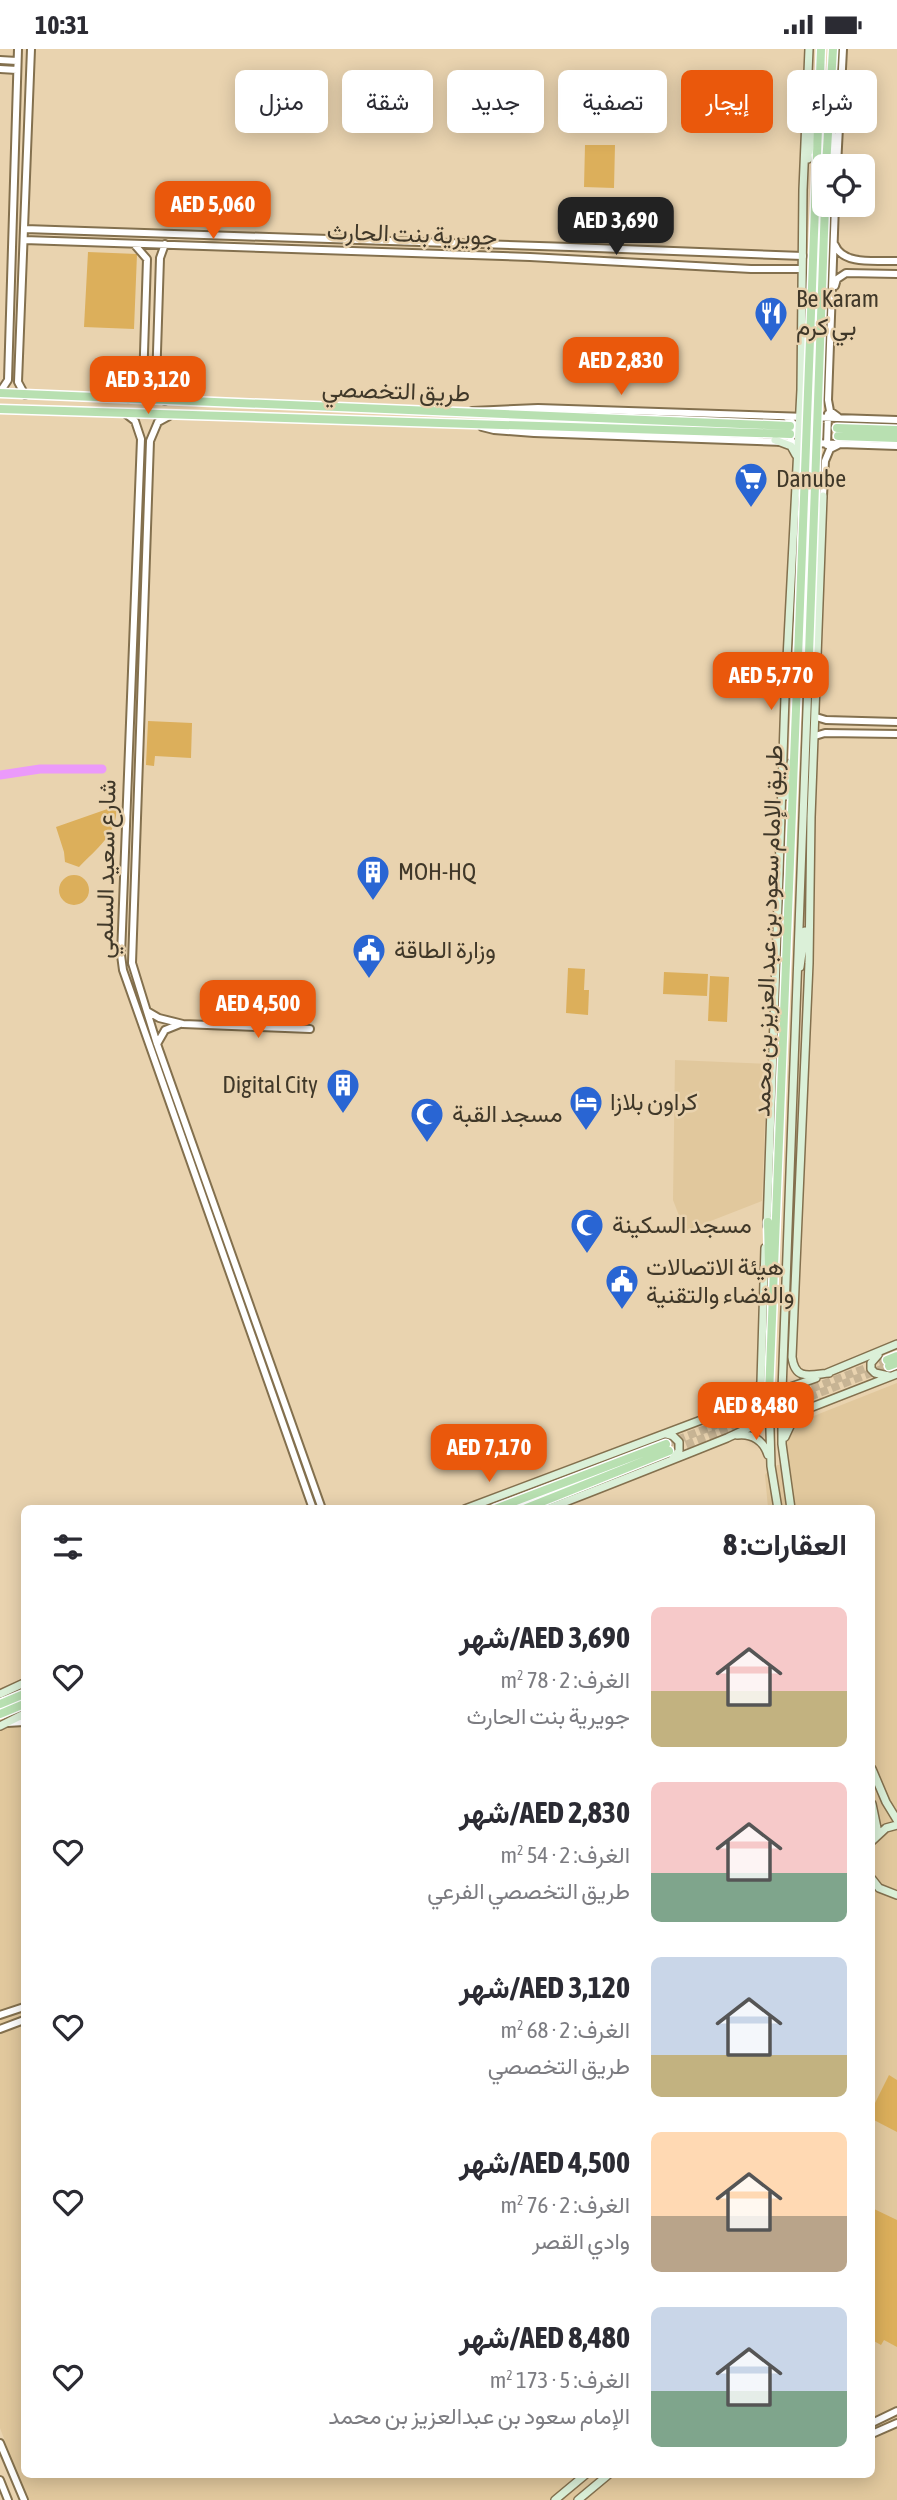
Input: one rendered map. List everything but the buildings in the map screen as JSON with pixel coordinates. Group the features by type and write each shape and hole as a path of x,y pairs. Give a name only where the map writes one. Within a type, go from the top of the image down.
{"main road":[{"path":"749,1402 758,1391 761,1375 768,1222 785,697 801,390 803,190 809,49"},
{"name":"طريق الإمام سعود بن عبد العزيز بن محمد","path":"769,1395 821,49"},
{"path":"832,70 833,49"},
{"path":"803,190 820,66"},
{"path":"827,154 829,133"},
{"name":"طريق الإمام سعود بن عبد العزيز بن محمد","path":"790,1505 782,1444 783,1343 825,217"},
{"name":"طريق التخصصي","path":"0,393 790,430 480,426 0,409"},
{"path":"897,430 837,432 897,438"},
{"path":"775,440 791,446 798,460"},
{"path":"823,496 808,904 809,963 792,1357 793,1367 800,1374 805,1376 829,1373"},
{"path":"782,820 792,756"},
{"path":"804,759 808,771 807,799 811,817"},
{"path":"795,1003 808,904"},
{"path":"768,1222 772,1309"},
{"path":"783,1343 795,1297"},
{"path":"476,1505 782,1391 897,1344"},
{"path":"886,1348 873,1358 871,1369 882,1376 895,1375"},
{"path":"891,1363 897,1356"},
{"path":"557,1505 769,1418 807,1409 895,1375"},
{"path":"769,1395 771,1466"},
{"path":"782,1444 791,1423 807,1409"},
{"path":"730,1436 744,1434 757,1439 766,1448 777,1505"},
{"path":"660,1436 673,1436 679,1442 677,1454 666,1461"},
{"path":"506,1505 668,1447 533,1505"},
{"path":"776,1495 788,1492"},
{"path":"0,1694 21,1684"},
{"path":"0,1704 21,1695"},
{"path":"0,1714 21,1705"},
{"path":"3,1724 21,1715"},
{"path":"875,1776 897,1823 875,1837"},
{"path":"875,1818 878,1833"},
{"path":"876,1888 897,1895"},
{"path":"555,2500 581,2478"},
{"path":"578,2500 604,2478"}],"street":[{"path":"0,393 8,380 18,49"},
{"path":"25,395 19,382 19,341 32,49"},
{"path":"836,154 843,49"},
{"path":"3,60 17,61"},
{"path":"3,60 12,65 4,69"},
{"path":"4,69 17,70"},
{"path":"16,105 22,100 29,104"},
{"path":"833,133 834,154"},
{"path":"16,169 27,170"},
{"path":"823,496 835,217"},
{"name":"جويرية بنت الحارث","path":"24,229 803,257"},
{"path":"34,230 31,235 35,240"},
{"path":"219,246 224,239 220,236"},
{"path":"231,247 227,241 232,236"},
{"path":"834,236 839,253 848,258 868,260"},
{"name":"جويرية بنت الحارث","path":"24,240 802,269"},
{"path":"128,400 139,392 143,384 147,259 134,244"},
{"path":"165,244 160,258 156,383 159,394 165,401"},
{"path":"622,262 627,258 623,249"},
{"path":"635,250 629,256 635,263"},
{"path":"147,259 155,253 160,258"},
{"path":"779,269 782,263 780,256"},
{"path":"867,274 849,271 846,266 848,260 897,261"},
{"path":"832,298 841,275 897,274"},
{"path":"11,308 15,314 20,308"},
{"path":"10,322 15,316 20,321"},
{"path":"9,340 19,341"},
{"path":"800,361 805,373 814,375 825,371 830,363"},
{"path":"8,380 11,383 19,382"},
{"path":"143,384 150,387 156,383"},
{"path":"782,416 797,407 801,390"},
{"path":"828,400 833,415 847,418"},
{"path":"463,413 482,408 538,408 897,420"},
{"path":"126,414 135,421 141,439"},
{"path":"150,441 158,422 169,415"},
{"path":"775,440 793,435 792,421 782,416"},
{"path":"844,443 834,439 830,428 834,422 847,418"},
{"path":"480,426 494,430 534,433 897,446"},
{"path":"141,439 145,429 149,430 150,441"},
{"name":"شارع سعيد السلمي","path":"141,439 123,875 123,970 312,1505"},
{"name":"شارع سعيد السلمي","path":"150,441 132,964 157,1044 321,1505"},
{"path":"825,461 830,449 844,443"},
{"path":"140,463 149,464"},
{"path":"136,568 147,569"},
{"path":"816,717 826,720 897,722"},
{"path":"825,733 819,726 826,720"},
{"path":"815,736 825,733 897,734"},
{"path":"146,1010 159,1018 183,1024 310,1030"},
{"path":"157,1044 165,1030 183,1024"},
{"path":"3,1724 21,1722"},
{"path":"0,2015 21,2008"},
{"path":"0,2029 21,2021"},
{"path":"875,2422 897,2411"},
{"path":"875,2433 897,2423"},
{"path":"0,2443 24,2500"},
{"path":"0,2480 8,2500"}],"shaded area":[{"path":"585,145 615,145 614,188 584,187"},
{"path":"88,252 137,254 134,329 84,327"},
{"path":"148,721 192,723 191,758 155,756 154,766 146,765"},
{"path":"116,806 114,824 99,846 79,867 65,862 56,827"},
{"path":"74,875 85,879 89,890 85,901 74,905 63,901 59,890 63,879"},
{"path":"568,968 585,969 584,990 589,990 588,1015 566,1013"},
{"path":"664,972 708,974 707,996 663,994"},
{"path":"710,976 729,977 727,1022 708,1021"},
{"path":"675,1060 767,1064 762,1201 685,1231 673,1200"},
{"path":"897,1383 897,2500 27,2500 0,2428 0,1720 21,1713 21,2478 875,2478 875,1505 768,1505 765,1475 771,1466 785,1464 787,1436 796,1423"},
{"path":"889,2075 897,2080 897,2132 875,2121 875,2103"},
{"path":"875,2209 897,2220 897,2347 884,2340 881,2345 875,2342"}],"waterway":[{"path":"0,775 40,769 102,769"}],"tunnel":[{"path":"800,435 838,436"},
{"path":"666,1444 887,1360"},
{"path":"675,1449 889,1366"}],"place":[{"name":"Be Karam بي كرم","path":"771,343"},
{"name":"Danube","path":"751,509"},
{"name":"MOH-HQ","path":"373,902"},
{"name":"وزارة الطاقة","path":"369,980"},
{"name":"Digital City","path":"343,1115"},
{"name":"كراون بلازا","path":"586,1132"},
{"name":"مسجد القبة","path":"427,1144"},
{"name":"مسجد السكينة","path":"587,1255"},
{"name":"هيئة الاتصالات والفضاء والتقنية","path":"622,1311"}]}
